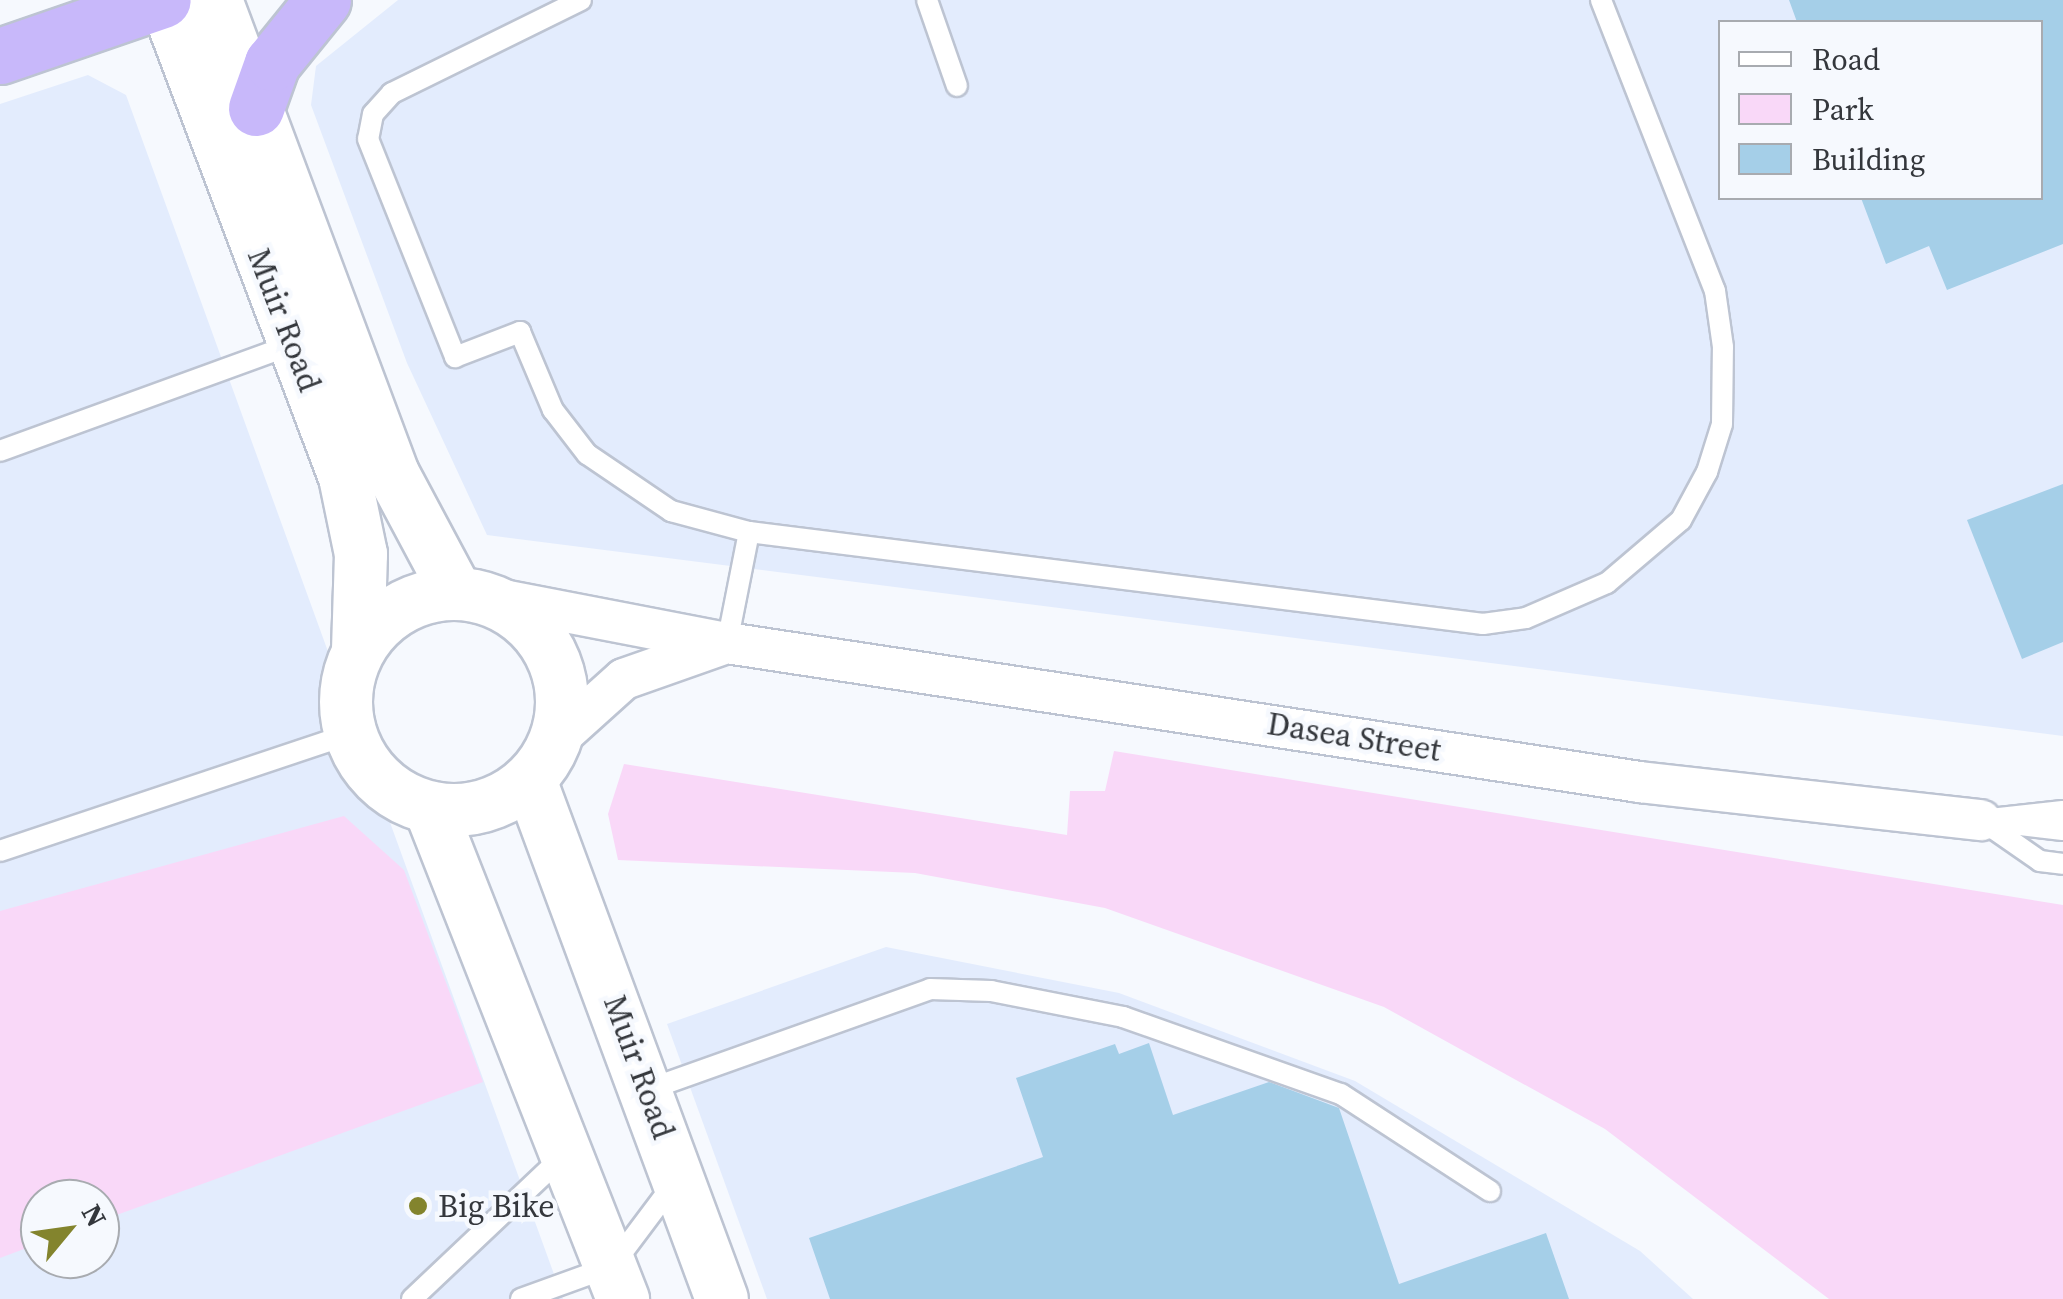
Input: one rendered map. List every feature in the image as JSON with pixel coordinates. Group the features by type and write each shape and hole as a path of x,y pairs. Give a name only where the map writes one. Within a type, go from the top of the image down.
{"highway":[{"path":"0,56 164,0"},
{"path":"256,108 272,62 322,0"}],"street":[{"name":"Muir Road","path":"164,0 345,477 361,554 358,648"},
{"name":"Muir Road","path":"216,0 393,474 469,594"},
{"name":"Dasea Street","path":"469,594 728,643 1640,782 1981,820"},
{"path":"438,826 500,801 543,760 563,704 550,652 515,611 469,594 399,607 358,648 348,676 350,734 380,782 438,826 504,978 566,1152 618,1282"},
{"name":"Dasea Street","path":"543,760 624,679 728,643"},
{"name":"Muir Road","path":"543,760 562,848 722,1299"}],"lane":[{"path":"581,0 392,93 373,114 368,140 455,358 520,332 553,410 586,454 671,511 749,532 1483,624 1526,618 1607,583 1681,520 1707,472 1722,424 1723,347 1715,291 1601,0"},
{"path":"927,0 958,86"},
{"path":"0,452 292,345"},
{"path":"728,643 749,532"},
{"path":"0,851 350,734"},
{"path":"1981,820 2063,811"},
{"path":"1981,820 2063,830"},
{"path":"1981,820 2040,861 2063,864"},
{"path":"647,1090 930,989 991,991 1123,1017 1341,1094 1490,1192"},
{"path":"412,1299 566,1152"},
{"path":"521,1299 618,1282 679,1176"}],"shaded area":[{"path":"398,0 2063,0 2063,736 487,535 407,363 311,105 316,66"},
{"path":"88,75 126,95 563,1299 0,1299 0,104"},
{"path":"886,947 1119,993 1355,1081 1640,1251 1693,1299 767,1299 667,1024"}],"green space":[{"path":"1114,751 2063,905 2063,1299 1829,1299 1605,1129 1384,1007 1105,908 915,873 618,860 608,814 624,764 1067,835 1070,791 1105,791"},
{"path":"344,816 404,870 483,1082 120,1214 120,1179 20,1179 20,1250 0,1258 0,911"}],"building":[{"path":"1789,0 2063,0 2063,244 1947,290 1929,246 1886,264 1862,200 2043,200 2043,20 1796,20"},
{"path":"2063,484 2063,642 2022,659 1967,520"},
{"path":"1149,1043 1173,1115 1269,1082 1339,1108 1399,1284 1546,1233 1569,1299 830,1299 809,1238 1043,1157 1016,1078 1115,1044 1119,1054"}],"place":[{"name":"Big Bike","path":"418,1206"}]}
